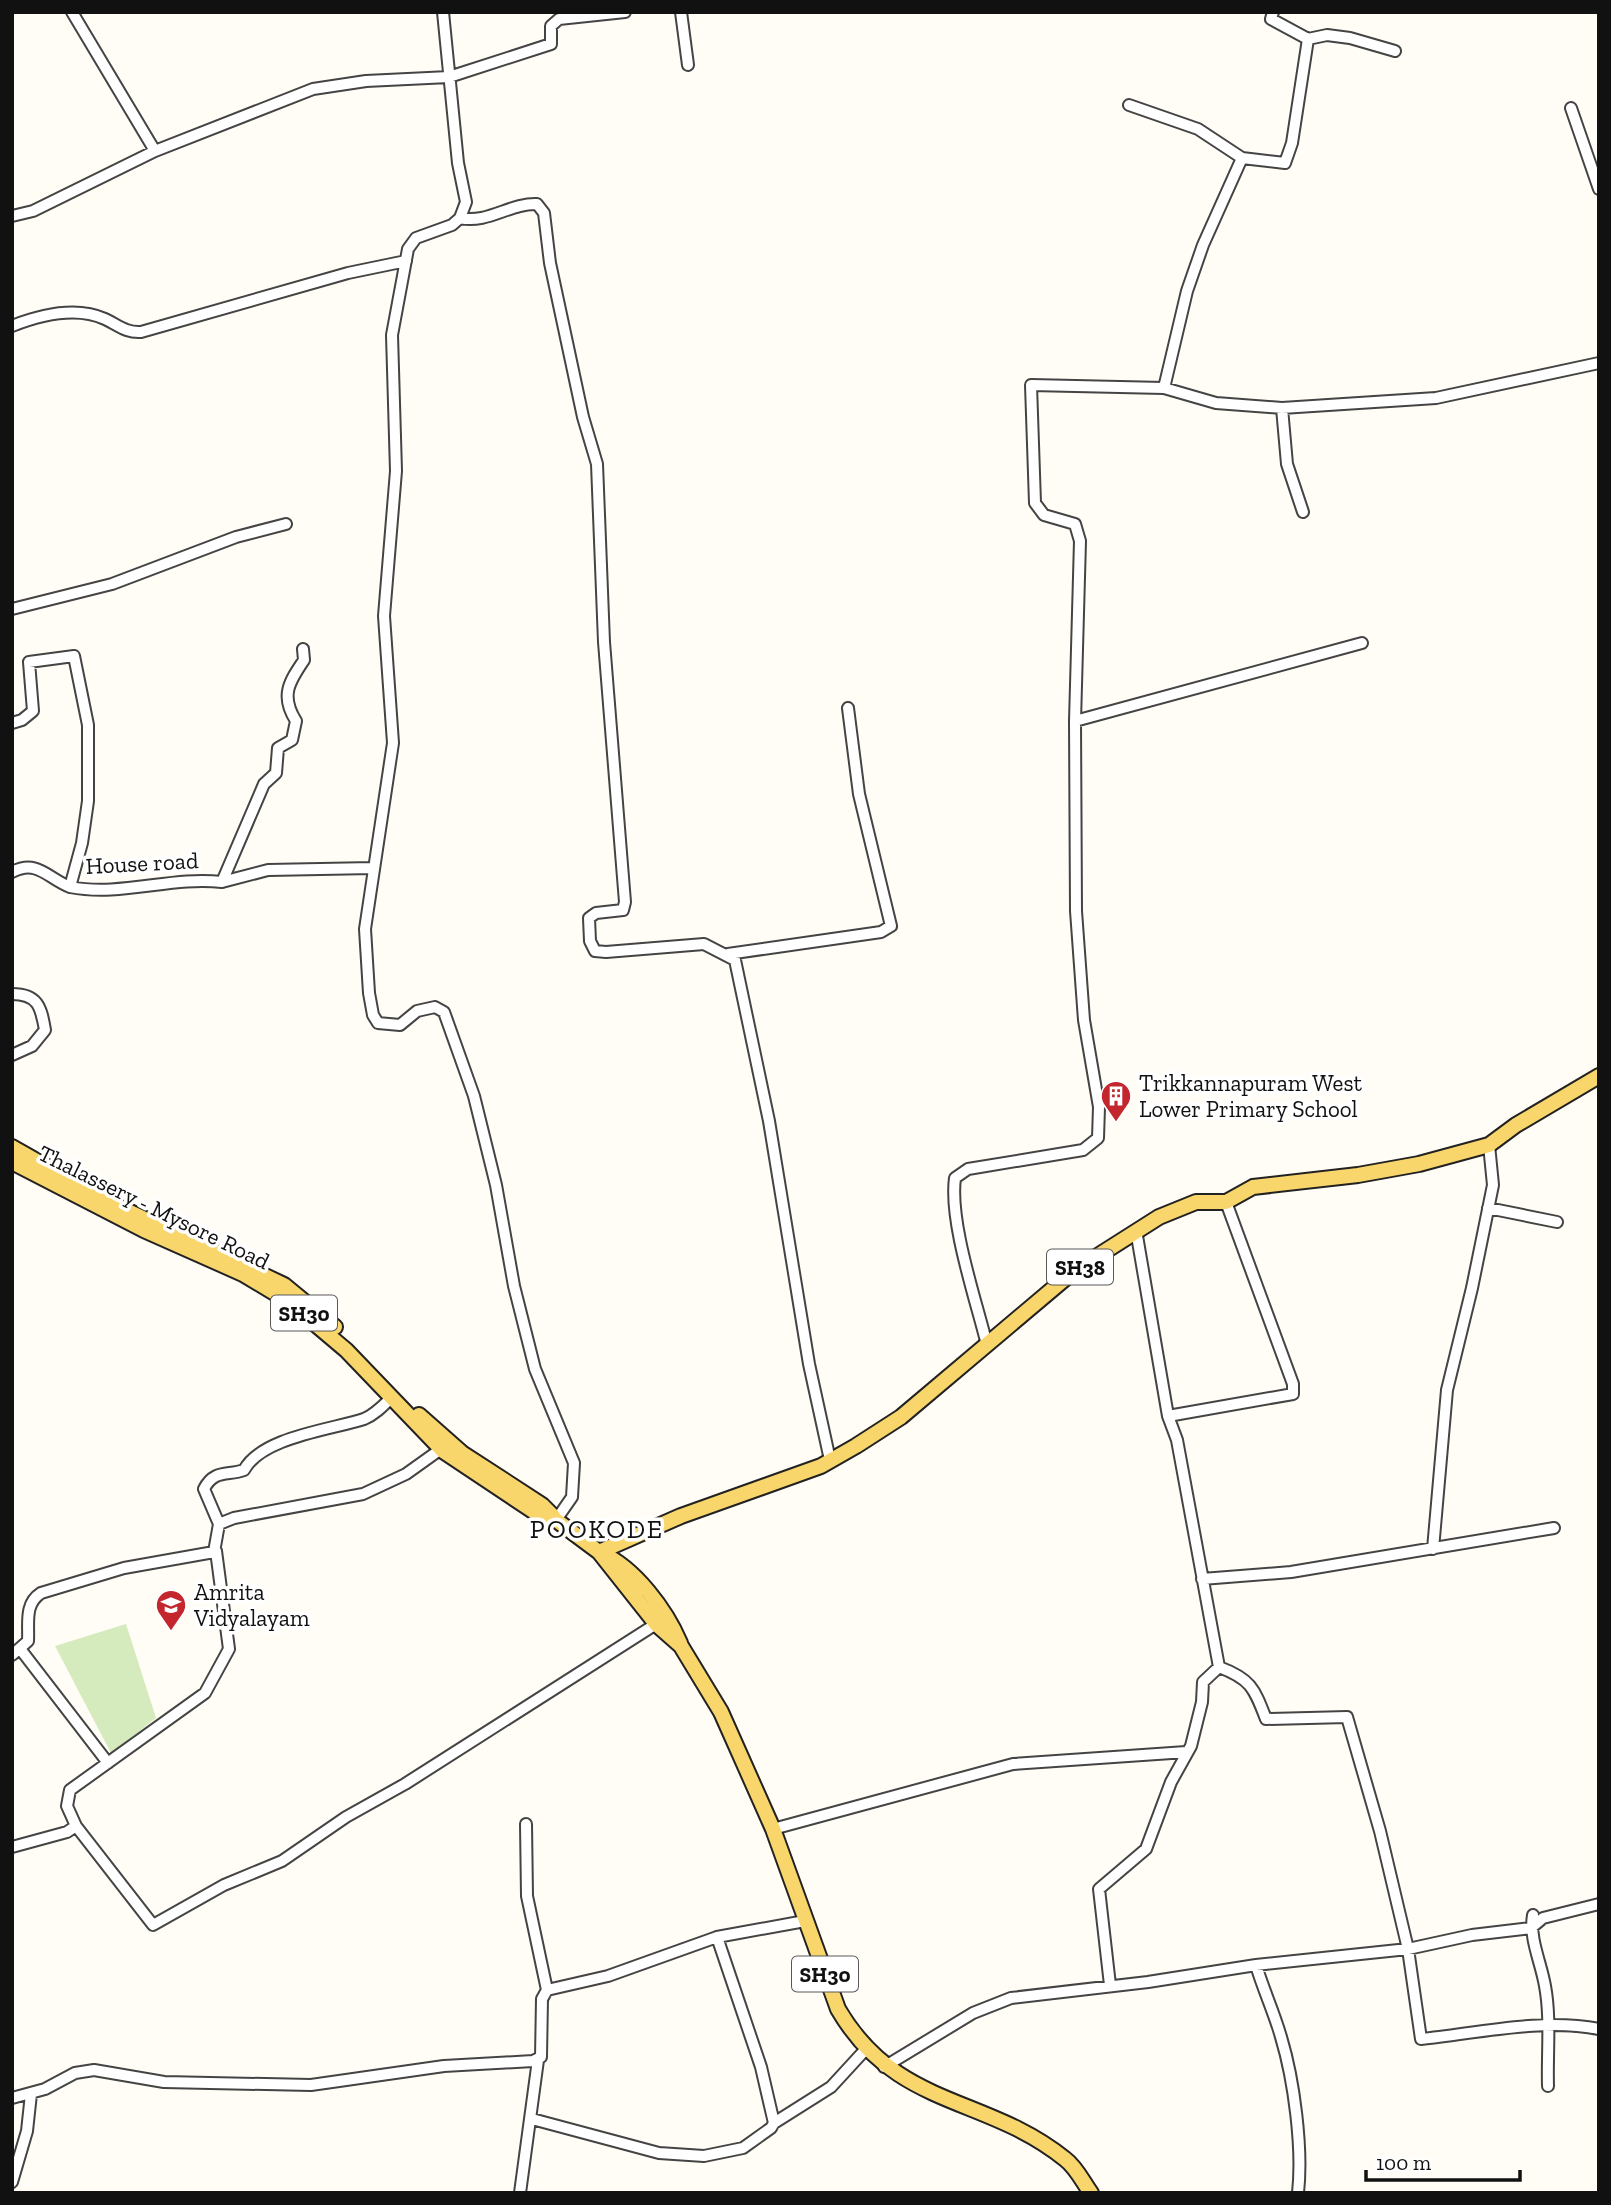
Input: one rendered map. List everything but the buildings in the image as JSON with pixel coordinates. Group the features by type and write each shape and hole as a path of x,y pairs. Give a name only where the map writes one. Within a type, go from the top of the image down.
{"main road":[{"name":"SH38","path":"599,1552 681,1516 772,1486 830,1460 901,1417 1074,1271 1136,1230 1196,1202 1226,1202 1254,1186 1358,1175 1419,1164 1489,1145 1516,1125 1599,1076"},
{"path":"12,1147 111,1203 285,1285 333,1325 447,1441 542,1506 556,1520"},
{"name":"Thalassery - Mysore Road","path":"12,1162 144,1230 243,1274 288,1301 346,1350 390,1399 441,1449 474,1474 536,1513 556,1520 599,1552 656,1624 681,1646 721,1712 773,1829 838,2009 865,2050 884,2067 917,2087 1027,2134 1067,2160 1091,2193"},
{"path":"599,1552 616,1560 651,1598 671,1623 681,1646"}],"street":[{"path":"72,12 155,151"},
{"path":"443,12 466,202 460,218 452,225 416,238 405,261 392,335 396,471 384,617 393,743 365,929 365,962 373,1015 378,1023 400,1025 418,1011 435,1007 444,1013 474,1096 490,1160 514,1286 535,1369 574,1463 572,1497 556,1520"},
{"path":"12,216 33,211 155,151 313,89 366,80 449,77 551,44 551,26 559,19 625,12"},
{"path":"681,12 688,65"},
{"path":"1273,12 1271,19 1308,39 1327,35 1350,38 1395,51"},
{"path":"1129,105 1198,129 1242,158 1285,163 1292,143 1308,39"},
{"path":"1571,108 1599,189"},
{"path":"1164,387 1191,280 1242,158"},
{"path":"460,218 471,221 491,217 528,204 537,204 544,213 550,263 583,417 597,464 604,642 625,902 622,910 596,913 589,918 590,941 595,951 704,944 728,954 737,966 769,1121 810,1364 830,1460"},
{"path":"12,326 44,313 95,315 122,329 141,332 348,273 405,261"},
{"path":"987,1345 963,1248 954,1198 955,1178 968,1169 1083,1150 1098,1138 1098,1107 1084,1020 1076,911 1075,721 1080,541 1075,524 1044,515 1035,503 1031,385 1164,387 1216,403 1282,408 1436,398 1599,363"},
{"path":"1282,408 1287,464 1303,512"},
{"path":"12,609 111,584 236,537 286,524"},
{"path":"1075,721 1362,643"},
{"name":"House road","path":"12,723 22,720 33,711 29,662 74,656 88,725 88,801 82,843 70,887 125,890 201,879 222,882 264,785 276,773 278,748 292,740 296,721 287,707 286,685 304,660 303,649"},
{"path":"728,954 881,932 891,926 859,794 848,708"},
{"path":"12,873 25,866 41,868 70,887"},
{"path":"222,882 268,870 373,868"},
{"path":"12,994 27,994 36,1000 45,1030 32,1046 12,1055"},
{"path":"1433,1549 1447,1390 1493,1185 1489,1145"},
{"path":"1168,1416 1293,1394 1293,1384 1226,1202"},
{"path":"1488,1208 1557,1222"},
{"path":"1136,1230 1168,1416 1177,1440 1219,1667"},
{"path":"390,1399 364,1419 339,1423 256,1454 244,1470 222,1472 213,1477 204,1489 219,1524 216,1551 229,1648 205,1693 70,1790 67,1806 76,1826 153,1925 224,1885 282,1861 345,1817 405,1784 656,1624"},
{"path":"219,1524 234,1518 363,1494 406,1474 441,1449"},
{"path":"1202,1579 1292,1572 1554,1528"},
{"path":"108,1763 16,1652 28,1641 32,1599 41,1593 124,1568 216,1551"},
{"path":"1110,1985 1099,1889 1146,1849 1195,1735 1203,1682 1219,1667"},
{"path":"1219,1667 1241,1676 1255,1689 1266,1719 1347,1717 1380,1831 1408,1949 1421,2039 1547,2025 1574,2024 1599,2029"},
{"path":"773,1829 1013,1764 1186,1752"},
{"path":"520,2193 532,2119 542,1999 547,1990 527,1896 526,1824"},
{"path":"12,1847 67,1832 76,1826"},
{"path":"884,2067 904,2052 991,2004 1046,1991 1408,1949 1472,1935 1531,1928 1543,1918 1599,1904"},
{"path":"1533,1915 1531,1928 1545,1986 1548,2086"},
{"path":"547,1990 608,1976 718,1937 805,1921"},
{"path":"718,1937 761,2067 774,2123"},
{"path":"1256,1965 1281,2037 1297,2127 1301,2172 1298,2193"},
{"path":"532,2119 659,2153 704,2156 743,2148 771,2129 774,2123 831,2087 865,2050"},
{"path":"12,2098 31,2094 75,2073 94,2070 164,2081 311,2085 444,2066 538,2060"},
{"path":"12,2182 27,2131 31,2094"}],"green space":[{"path":"126,1624 156,1718 111,1753 55,1646"}],"place":[{"name":"Trikkannapuram West Lower Primary School","path":"1116,1123"},
{"name":"Amrita Vidyalayam","path":"171,1632"}],"district":[{"name":"POOKODE","path":"597,1529"}]}
